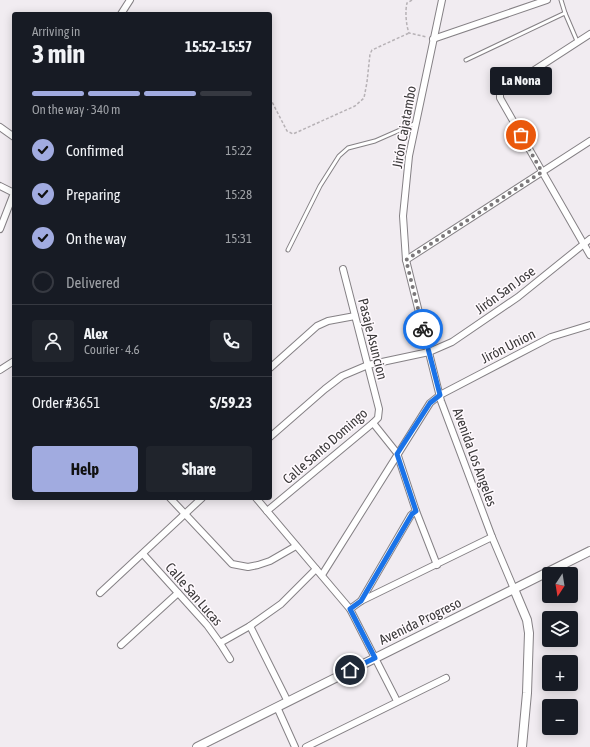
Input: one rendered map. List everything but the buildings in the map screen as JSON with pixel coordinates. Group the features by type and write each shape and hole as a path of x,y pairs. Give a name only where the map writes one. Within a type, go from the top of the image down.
{"street":[{"path":"122,12 130,0"},
{"name":"Jirón Cajatambo","path":"406,260 403,216 409,156 442,0"},
{"path":"434,39 547,0"},
{"path":"590,34 502,91 500,94 500,98 590,255"},
{"path":"0,127 12,136"},
{"path":"406,260 590,141"},
{"path":"0,186 12,192"},
{"path":"0,229 12,198"},
{"name":"Jirón San Jose","path":"272,435 342,376 368,365 429,352 452,342 518,297 590,239"},
{"name":"Avenida Los Angeles","path":"406,260 440,395 492,537 514,589"},
{"name":"Pasaje Asuncion","path":"343,269 379,414"},
{"path":"272,366 317,326 328,321 355,316"},
{"name":"Jirón Union","path":"322,575 430,403 440,395 551,337 590,325"},
{"path":"0,370 12,362"},
{"name":"Calle Santo Domingo","path":"267,511 373,423 379,414"},
{"path":"373,423 397,454 436,565"},
{"path":"172,500 232,564 248,566 258,565 270,561 296,546"},
{"path":"100,593 200,500"},
{"path":"258,500 350,609 397,701"},
{"path":"361,601 412,514 416,511"},
{"path":"350,609 361,601 492,537"},
{"name":"Avenida Progreso","path":"197,747 590,552"},
{"name":"Calle San Lucas","path":"143,554 207,625 220,643 250,626 281,604 316,569"},
{"path":"514,589 526,620 529,633 522,747"},
{"path":"121,645 178,592"},
{"path":"250,626 288,702"},
{"path":"220,643 230,659"},
{"path":"306,747 446,678"},
{"path":"277,706 296,747"}],"lane":[{"path":"561,0 577,42"},
{"path":"466,60 565,13"},
{"path":"288,250 320,186 339,156 348,148 375,141 416,123"}],"path":[{"path":"409,33 406,8 407,3 412,0"},
{"path":"272,102 287,131 293,134 355,106 364,98 370,54 372,50 409,33 434,39"}],"way so far":[{"path":"423,329 406,260 542,172 521,135"}],"place":[{"name":"La Nona","path":"521,135"}],"route":[{"path":"350,670 375,658 350,609 361,601 412,514 416,511 397,454 430,403 440,395 423,329"}]}
